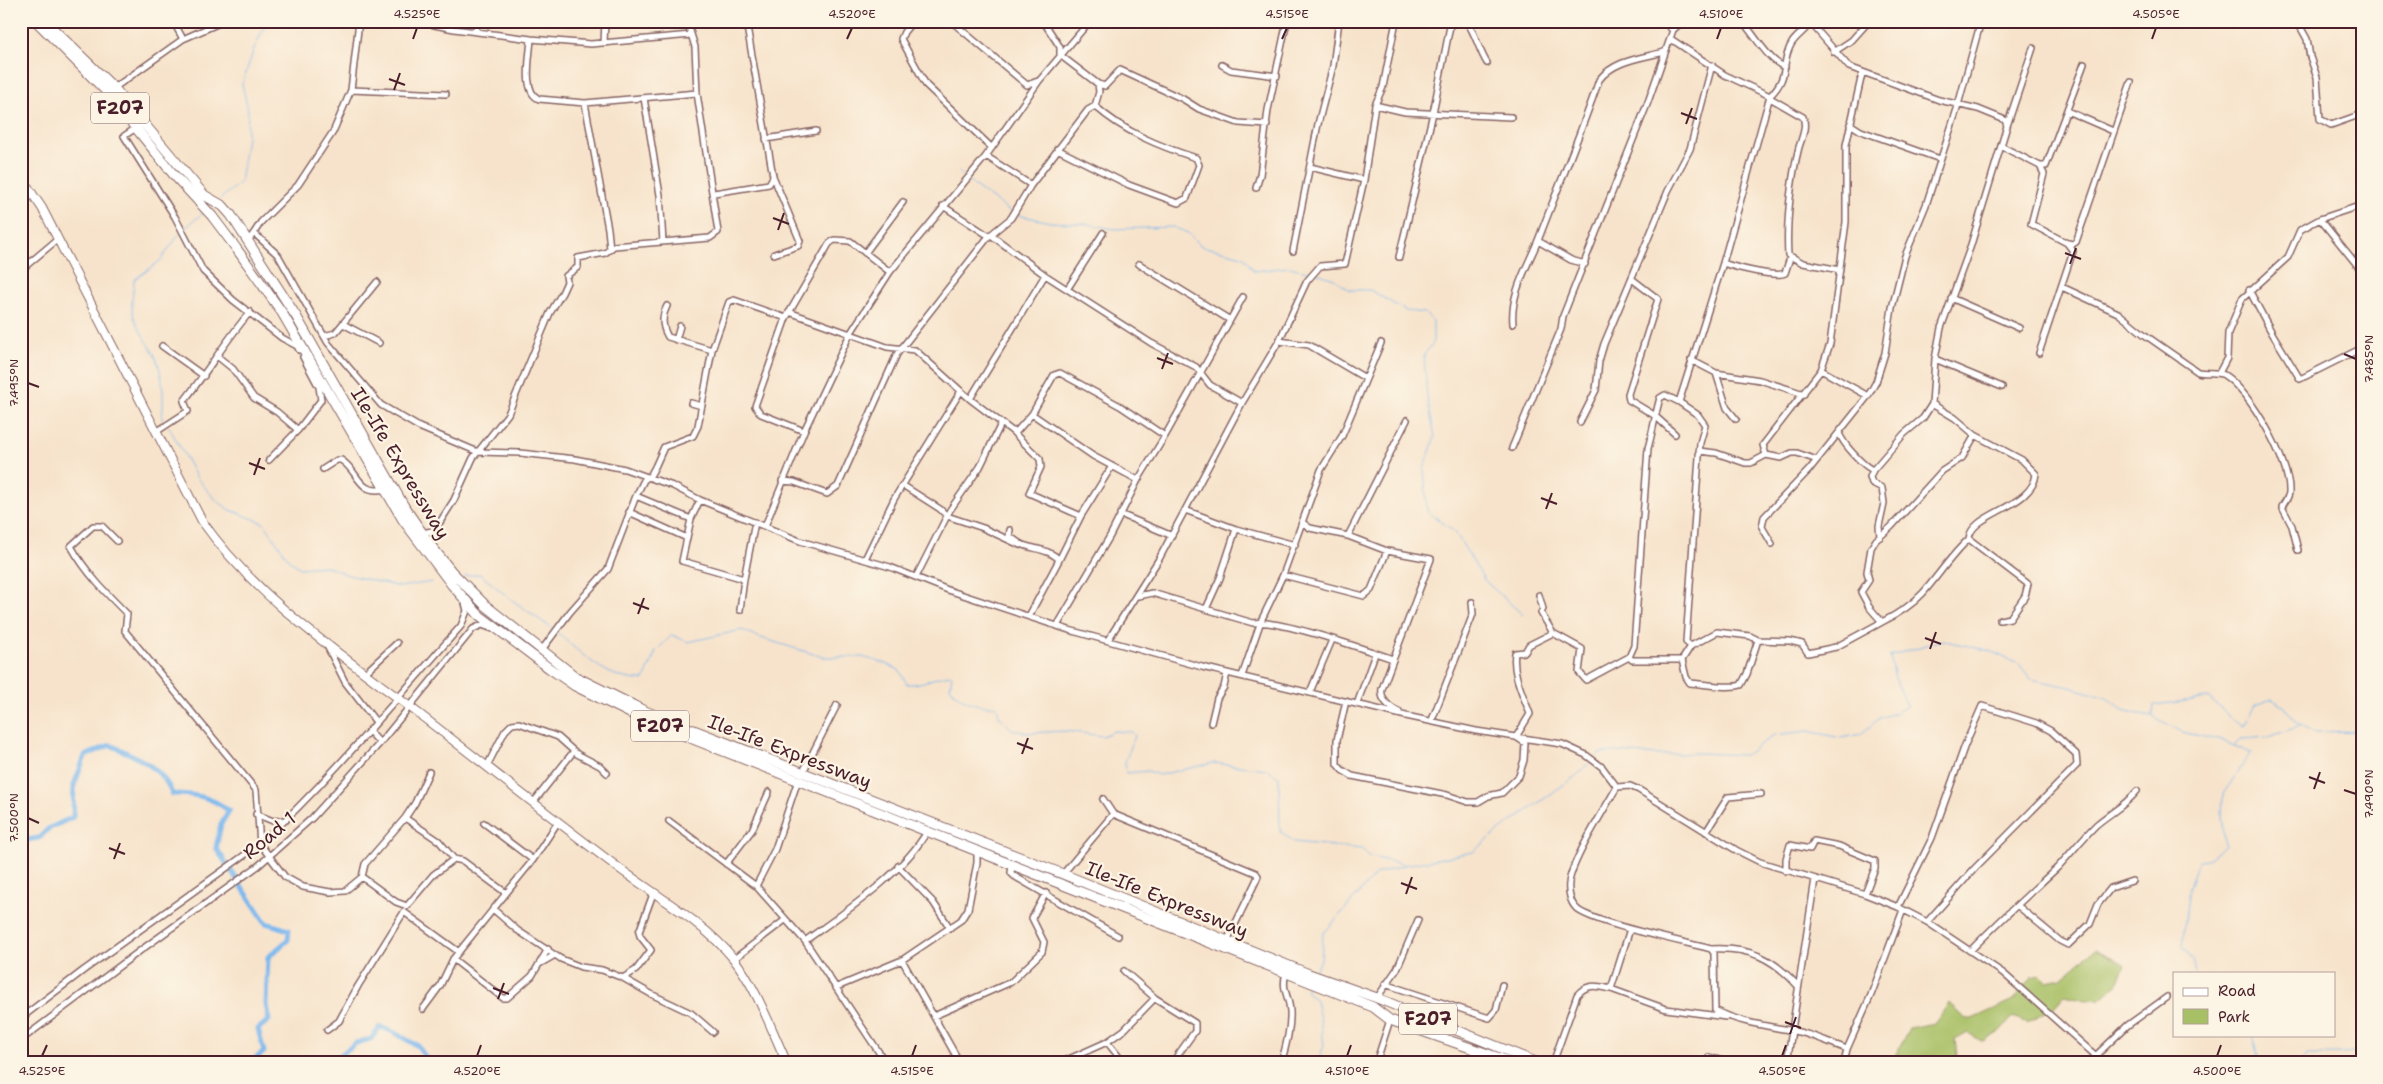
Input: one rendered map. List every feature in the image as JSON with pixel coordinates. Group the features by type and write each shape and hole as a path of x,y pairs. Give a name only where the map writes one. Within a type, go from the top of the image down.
{"main road":[{"name":"Ile-Ife Expressway","path":"36,21 106,90 136,128 201,198 223,206 296,316 361,432 422,532 452,572 485,605 540,651 576,677 605,694 801,776 1227,941 1311,979 1517,1061"},
{"name":"Ile-Ife Expressway","path":"45,21 114,88 201,198 281,311 384,488 426,553 479,615 575,686 642,719 801,776"},
{"path":"21,176 35,194 160,429 202,521 220,547 260,589 326,644 558,822 711,936 734,959 746,977 787,1063"},
{"name":"Ile-Ife Expressway","path":"886,810 977,850 1061,878 1286,972 1311,979"},
{"name":"Ile-Ife Expressway","path":"1375,1003 1390,1020 1517,1061 1538,1063"}],"street":[{"path":"172,21 183,39"},
{"path":"114,88 183,39 224,21"},
{"path":"247,241 261,222 298,185 325,147 351,90 359,21"},
{"path":"476,31 477,21"},
{"path":"604,43 605,21"},
{"path":"422,532 432,531 440,522 454,500 473,458 508,414 550,313 567,282 566,276 578,267 578,258 605,253 614,246 716,235 719,229 698,94 694,47 688,21"},
{"path":"746,21 774,176 800,241 798,246 774,254"},
{"path":"913,21 901,39 926,85 991,147"},
{"path":"951,21 1027,85 1039,80"},
{"path":"1043,21 1060,47 1060,55"},
{"path":"765,526 804,432 850,334 890,272 965,179 986,156 1039,80 1090,21"},
{"path":"1256,188 1260,175 1267,125 1287,21"},
{"path":"1293,251 1318,124 1333,66 1339,21"},
{"path":"1108,640 1137,596 1242,403 1279,341 1307,281 1319,267 1330,264 1345,264 1364,180 1375,105 1382,88 1396,21"},
{"path":"1399,257 1433,113 1451,21"},
{"path":"1466,21 1487,63"},
{"path":"1662,21 1673,30"},
{"path":"1512,448 1532,405 1561,329 1563,316 1648,102 1664,52 1673,30 1682,21"},
{"path":"1742,21 1763,45 1768,55 1786,68"},
{"path":"1834,52 1852,40 1869,21"},
{"path":"1772,544 1762,527 1764,517 1817,460 1868,396 1876,382 1885,352 1892,308 1905,256 1926,206 1957,109 1981,21"},
{"path":"2297,21 2307,39 2317,77 2320,119 2331,125 2362,114"},
{"path":"418,22 531,39 604,43 691,35"},
{"path":"1679,402 1723,263 1770,97 1783,78 1790,46 1809,22 1849,67 1862,74 2005,120 2007,126"},
{"path":"531,39 528,88 530,93 539,100 585,103 698,94"},
{"path":"1670,39 1725,75 1770,97 1803,117 1805,123 1798,153 1791,202 1788,251 1790,258 1785,274 1778,276 1756,270 1746,270 1723,263"},
{"path":"1880,537 1884,496 1882,488 1872,483 1870,477 1873,470 1904,434 1923,418 1932,404 1935,359 1941,328 1970,248 2032,48"},
{"path":"1513,324 1511,309 1514,298 1538,241 1599,80 1606,71 1614,66 1664,52"},
{"path":"1060,55 1098,84 1105,86"},
{"path":"2001,146 2040,166 2048,165 2084,64"},
{"path":"1222,65 1232,70 1277,76"},
{"path":"1580,422 1596,390 1599,360 1604,344 1668,191 1690,149 1712,65"},
{"path":"784,479 827,494 838,486 892,363 902,348 990,235 1011,218 1031,185 1057,149 1088,110 1094,106 1099,92 1120,70 1183,99 1199,109 1238,123 1267,125"},
{"path":"1766,455 1763,445 1804,394 1820,370 1830,344 1846,222 1846,145 1862,74"},
{"path":"2040,166 2044,174 2032,224 2067,243 2073,244 2076,242 2131,82"},
{"path":"1098,84 1099,92"},
{"path":"351,90 446,94"},
{"path":"644,98 660,195 663,242"},
{"path":"585,103 610,249"},
{"path":"1375,105 1399,111 1511,117"},
{"path":"1057,149 1152,195 1178,203 1186,198 1199,165 1196,158 1137,135 1094,106"},
{"path":"2067,111 2113,131"},
{"path":"1850,124 1861,132 1940,159"},
{"path":"136,128 124,136 175,217 203,271 233,300 282,338 297,346 319,387 321,400 298,430 269,460"},
{"path":"766,139 816,131"},
{"path":"986,156 1031,185"},
{"path":"1310,167 1364,180"},
{"path":"769,184 774,176"},
{"path":"714,193 769,184 777,187"},
{"path":"865,253 903,202"},
{"path":"2218,373 2227,358 2228,333 2242,299 2249,290 2279,266 2288,256 2300,230 2320,219 2362,205"},
{"path":"943,206 990,235 1045,275 1068,288 1126,328 1196,367 1210,385 1242,403"},
{"path":"2320,219 2362,271"},
{"path":"254,233 278,255 324,336 381,405 419,427 478,452 520,452 609,464 650,476 700,500 810,544 865,560 1057,626 1227,673 1406,716 1432,720 1476,731 1562,744 1597,763 1607,772 1617,787"},
{"path":"1068,288 1103,233"},
{"path":"21,270 58,239"},
{"path":"804,432 756,411 756,406 789,312 829,244 834,240 850,241 890,272"},
{"path":"1538,241 1571,260 1585,264"},
{"path":"2039,353 2073,251 2067,243"},
{"path":"1790,258 1840,270"},
{"path":"1139,264 1230,320"},
{"path":"970,399 1045,275"},
{"path":"1632,279 1658,299 1641,348 1628,394 1629,400 1654,415 1676,434"},
{"path":"324,336 335,333 377,282"},
{"path":"2062,286 2118,313 2145,335 2198,372 2205,374 2218,373 2235,384 2260,413 2279,452 2289,493 2282,507 2292,526 2298,550"},
{"path":"2249,290 2300,379 2362,348"},
{"path":"1057,626 1110,536 1138,480 1201,374 1243,297"},
{"path":"1951,298 2019,328"},
{"path":"540,651 608,569 636,496 644,480 650,476 664,447 693,436 702,406 712,350 731,300 786,318"},
{"path":"667,306 663,313 664,330 668,337 712,350"},
{"path":"160,429 188,411 184,401 204,376 227,339 250,312"},
{"path":"789,312 887,347 916,350 970,399 1012,431 1040,459 1041,467 1029,493 1082,516"},
{"path":"343,324 379,343"},
{"path":"676,340 680,326"},
{"path":"1279,341 1309,345 1365,378"},
{"path":"1242,676 1262,621 1295,546 1321,470 1342,436 1365,378 1382,342"},
{"path":"162,346 204,376"},
{"path":"217,356 233,369 254,398 277,412 298,430"},
{"path":"1935,359 2002,387"},
{"path":"1691,360 1716,373 1760,380 1804,394"},
{"path":"1820,370 1868,396"},
{"path":"1012,431 1017,432 1032,414 1054,375 1060,373 1120,406 1165,436"},
{"path":"1716,373 1727,408 1736,419"},
{"path":"865,560 882,522 961,391"},
{"path":"1539,595 1543,609 1541,613 1554,633 1582,649 1579,672 1586,680 1605,672 1629,657 1634,646 1648,448 1654,427 1654,415 1660,398 1665,395 1679,402 1704,420 1705,425 1699,451 1686,642 1691,646"},
{"path":"691,403 702,406"},
{"path":"1758,640 1741,686 1732,688 1718,684 1690,683 1686,677 1682,660 1691,646 1718,632 1750,636 1758,640 1790,641 1802,644 1808,653 1836,647 1898,614 1922,594 1958,548 1969,539 1969,534 1976,526 2026,495 2036,482 2036,474 2022,460 1975,435 1955,418 1932,404"},
{"path":"1032,414 1049,427 1138,480"},
{"path":"1348,536 1407,420"},
{"path":"916,578 947,516 980,467 1001,424"},
{"path":"1839,433 1842,442 1866,467 1873,470"},
{"path":"1882,622 1869,607 1861,592 1869,580 1867,572 1871,548 1942,471 1962,458 1975,435"},
{"path":"1699,451 1716,453 1745,463 1751,463 1766,455 1781,458 1797,453 1817,460"},
{"path":"323,469 336,460 341,460 367,489 375,491 384,488"},
{"path":"1029,616 1082,516 1112,466"},
{"path":"904,486 940,509 947,516 983,528 1060,560"},
{"path":"636,496 692,519"},
{"path":"700,500 692,519 682,561 744,579"},
{"path":"1185,510 1236,529 1295,546"},
{"path":"630,512 687,538"},
{"path":"1120,514 1170,535"},
{"path":"740,610 744,579 756,522"},
{"path":"1303,523 1310,528 1348,536 1387,551 1431,558 1381,693 1389,707 1406,716"},
{"path":"116,541 102,526 93,526 71,546 81,564 95,582 127,614 125,631 251,783 257,797 256,814 260,844 285,877 303,887 330,892 345,891 362,877 365,864 405,818 415,803 429,772"},
{"path":"1206,610 1220,578 1236,529"},
{"path":"1010,530 1009,536 1020,545"},
{"path":"1969,539 2028,584 2025,596 2010,618 2000,620"},
{"path":"1283,575 1364,596 1371,590 1387,551"},
{"path":"1137,596 1152,593 1253,623 1262,621 1393,659"},
{"name":"Road 1","path":"21,1018 84,970 260,844 286,820 369,731 461,626 467,611 466,604 460,594"},
{"path":"1432,720 1473,614 1472,602"},
{"name":"Road 1","path":"21,1040 230,886 269,856 312,818 380,744 408,706 473,629 482,625 501,632"},
{"path":"1516,737 1530,714 1518,683 1514,663 1515,653 1524,652 1529,645 1554,633"},
{"path":"1310,692 1332,640"},
{"path":"364,673 397,643"},
{"path":"326,644 345,682 376,722"},
{"path":"1357,704 1375,654 1373,652"},
{"path":"1629,657 1632,660 1682,660"},
{"path":"1211,723 1217,698 1224,686 1227,673"},
{"path":"1346,701 1337,740 1337,764 1342,770 1362,778 1405,785 1468,802 1478,802 1488,796 1502,792 1520,776 1525,744 1516,737"},
{"path":"756,886 775,850 801,776 837,705"},
{"path":"1844,1063 1847,1049 1871,995 1900,908 1932,838 1965,745 1982,706 2036,722 2051,731 2076,754 2077,765 1975,868 1927,922"},
{"path":"487,766 505,731 512,724 519,723 558,737 574,751 607,773"},
{"path":"369,731 380,744"},
{"path":"534,803 574,751"},
{"path":"1617,787 1630,786 1640,790 1736,850 1786,871 1865,894 1900,908 1927,922 1971,950 2034,998 2104,1063"},
{"path":"1617,787 1574,867 1568,882 1576,909 1585,915 1630,929 1711,949 1745,952 1769,960 1781,967 1798,986"},
{"path":"1971,950 1998,921 2018,906 2097,824 2126,804 2137,791"},
{"path":"726,864 752,830 769,792"},
{"path":"1706,832 1728,797 1761,794"},
{"path":"1102,799 1113,814 1256,873 1256,881 1227,941"},
{"path":"256,814 273,821 286,820"},
{"path":"1061,878 1113,814"},
{"path":"405,818 439,841 454,858 463,861 506,893"},
{"path":"669,821 756,886 805,941 886,1063"},
{"path":"423,1009 440,986 453,959 534,860 558,822"},
{"path":"484,823 534,860"},
{"path":"805,941 865,896 920,845 928,830"},
{"path":"1786,871 1786,859 1790,844 1810,849 1814,841 1839,846 1875,861 1875,868 1865,894"},
{"path":"837,987 902,960 950,928 965,915 968,909 977,863 977,850"},
{"path":"327,1030 339,1021 407,906 433,875 454,858"},
{"path":"1012,863 1011,873 1014,876 1118,936"},
{"path":"898,866 933,902 950,928"},
{"path":"362,877 396,902 407,906"},
{"path":"1786,1063 1793,1031 1815,879"},
{"path":"2018,906 2060,941 2068,945 2090,924 2098,904 2111,888 2132,881"},
{"path":"934,1016 1011,982 1042,952 1044,942 1032,918 1046,893"},
{"path":"623,978 636,970 651,950 639,932 653,894"},
{"path":"493,909 516,930 554,955 581,967 602,970 623,978 691,1013 712,1032"},
{"path":"404,912 459,952"},
{"path":"734,959 785,920"},
{"path":"1375,1003 1385,984 1397,970 1418,920"},
{"path":"1611,988 1630,929"},
{"path":"1711,949 1714,953 1715,1010 1729,1018"},
{"path":"453,959 503,998 507,998 519,989 541,963 548,950"},
{"path":"541,963 554,955"},
{"path":"902,960 960,1063"},
{"path":"1124,971 1155,998 1196,1024 1197,1027 1172,1063"},
{"path":"1282,1063 1290,1018 1290,1005 1283,984 1286,972"},
{"path":"1385,984 1489,1018 1496,1010 1502,985"},
{"path":"1553,1063 1577,995 1582,988 1590,986 1611,988 1666,1009 1729,1018 1782,1031 1793,1031 1847,1049"},
{"path":"2088,1063 2094,1055 2128,1025 2167,997"},
{"path":"1060,1063 1107,1042 1124,1030 1155,998"},
{"path":"1376,1063 1390,1020"},
{"path":"1107,1042 1124,1063"},
{"path":"1709,1057 1730,1063"}],"green space":[{"path":"2095,949 2125,964 2117,984 2101,999 2086,1000 2065,995 2054,1007 2027,1023 2013,1017 1998,1033 1983,1042 1968,1033 1955,1040 1958,1063 1886,1063 1892,1062 1909,1028 1935,1023 1949,1003 1966,1019 1972,1019 2014,1000 2031,977 2040,975 2047,981 2061,978"}],"waterway":[{"path":"220,199 240,183 247,137 248,110 242,84 254,49 267,21"},
{"path":"959,172 965,178"},
{"path":"968,181 1011,212"},
{"path":"184,229 203,213"},
{"path":"1014,214 1050,222 1088,224 1114,229 1173,227 1188,233 1201,246 1243,256 1254,271 1289,267 1311,272"},
{"path":"166,424 162,419 163,388 161,373 156,358 133,315 132,301 134,280 160,261 180,233"},
{"path":"1317,273 1334,279 1350,290 1370,290 1406,311 1425,313 1433,321 1433,343 1424,355 1427,397 1435,437 1424,469 1427,511 1455,532 1485,581 1523,615"},
{"path":"169,427 197,478 213,497 228,509 264,523 289,560 300,568 326,566 348,575 400,587 432,582"},
{"path":"465,576 480,574 554,630"},
{"path":"557,633 597,665 619,676 631,679 644,680 656,651 672,635 688,642 742,630 758,637 823,657 862,657 884,663 899,670 907,684 952,675 950,687 954,692 965,700 983,706 997,706 999,716 1013,730 1028,733 1066,731 1103,736 1114,731 1132,732 1135,736 1125,762 1126,773 1148,771 1159,775 1213,763 1267,769 1279,778 1280,831 1294,842 1362,849 1370,857 1404,864"},
{"path":"1595,758 1600,753 1618,752 1658,755 1698,753 1745,755 1774,735 1808,731 1841,738 1861,734 1880,718 1907,706 1895,678 1890,656 1942,640 1990,651 2019,664 2031,679 2070,687 2107,698 2123,710 2153,716 2182,732 2223,741 2251,753 2223,794 2222,815 2225,846 2210,858 2198,862 2189,886 2182,948 2193,960 2196,972"},
{"path":"2153,715 2154,705 2209,698 2231,718 2244,726 2255,705 2272,699 2285,707 2296,723 2316,732 2362,731"},
{"path":"2234,746 2241,739 2269,737 2300,726"},
{"path":"21,841 39,838 48,829 73,817 74,785 85,756 110,745 129,753 155,770 168,785 172,794 209,799 229,811 221,824 216,848 266,923 289,930 288,940 268,957 266,1005 269,1020 258,1029 264,1052 249,1063"},
{"path":"1315,971 1321,960 1323,934 1376,874 1405,865 1473,852 1496,833 1576,776 1590,762"},
{"path":"1308,986 1306,991 1316,1000 1324,1045 1318,1063"},
{"path":"330,1063 356,1043 371,1039 380,1027 418,1046 429,1063"},
{"path":"2252,1036 2260,1063"},
{"path":"2300,1063 2307,1054 2362,1052"}]}
